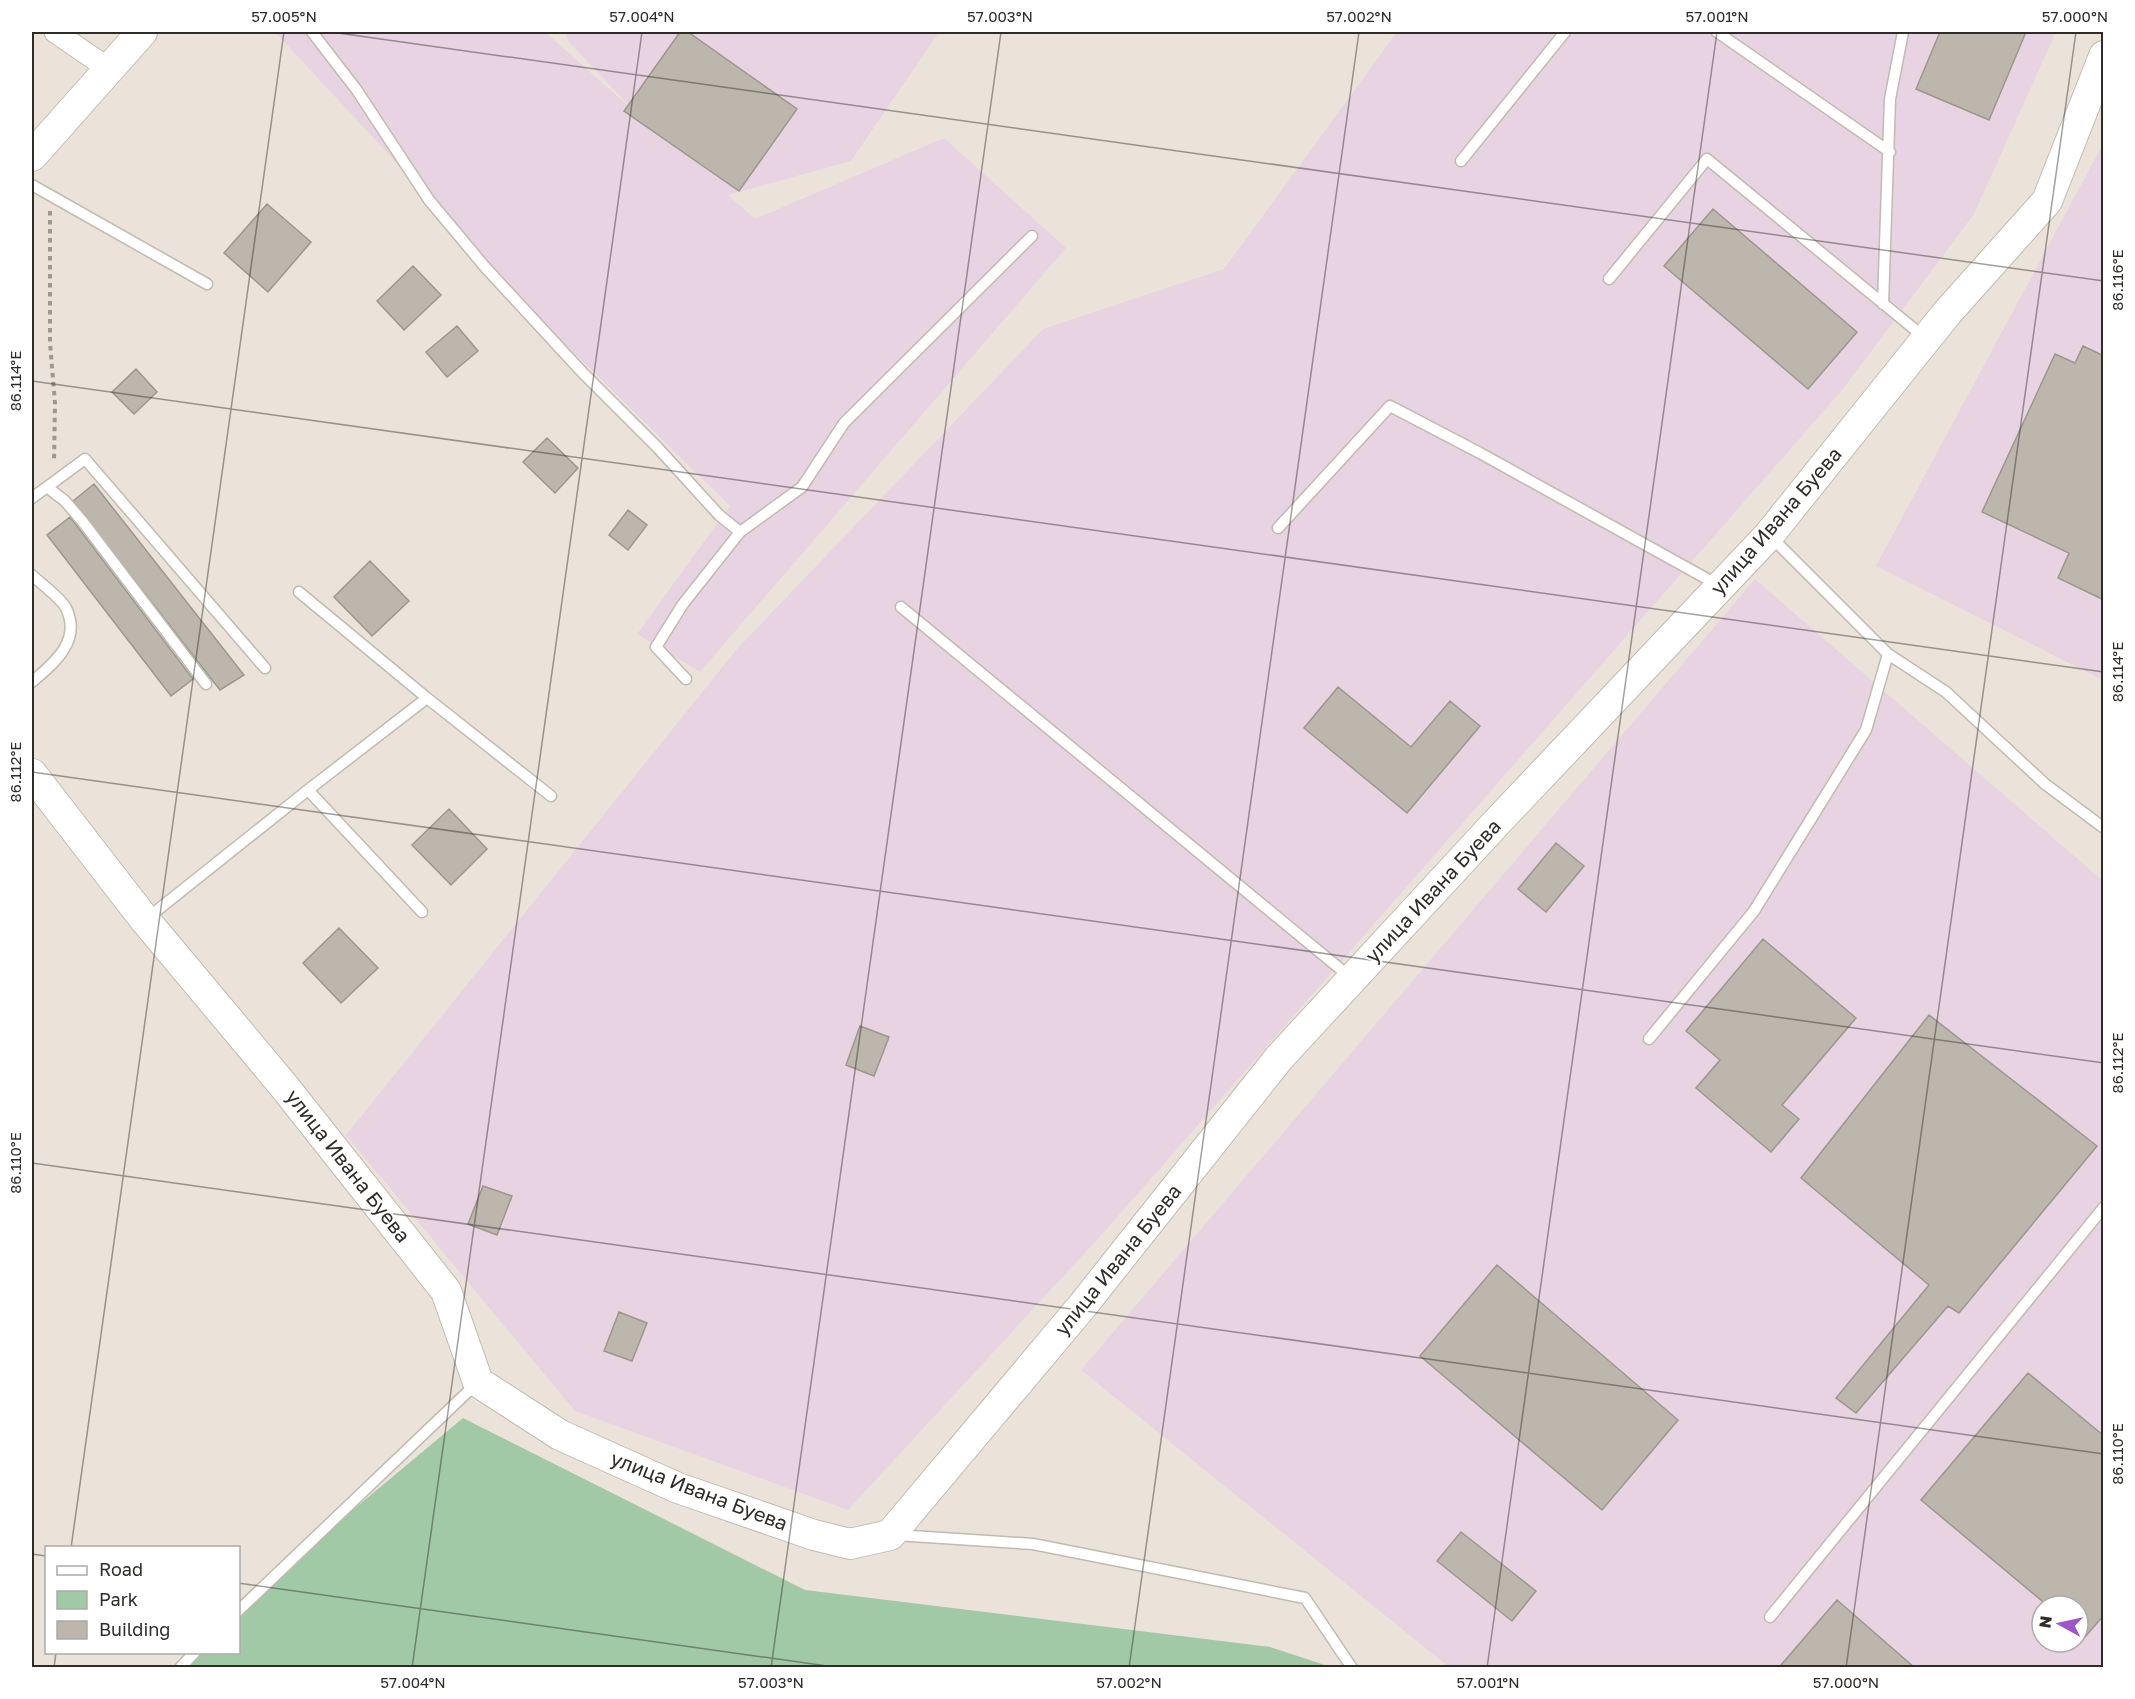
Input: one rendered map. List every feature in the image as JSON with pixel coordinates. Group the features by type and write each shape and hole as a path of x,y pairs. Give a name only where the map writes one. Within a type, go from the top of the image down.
{"street":[{"path":"55,32 109,69"},
{"path":"32,156 142,32"},
{"name":"улица Ивана Буева","path":"32,774 145,920 283,1085 446,1290 478,1382 560,1435 678,1488 814,1535 850,1544 890,1535 1083,1305 1279,1058 1499,819 1769,535 1947,313 2047,201 2103,56"}],"lane":[{"path":"312,32 356,89 429,200 485,267 719,515 740,532"},
{"path":"1461,161 1565,32"},
{"path":"1717,32 1890,152"},
{"path":"1883,304 1890,152 1890,99 1903,32"},
{"path":"1609,279 1707,159 1926,339"},
{"path":"32,185 207,284"},
{"path":"686,680 656,647 683,604 740,532 802,487 844,423 1032,236"},
{"path":"1278,528 1389,406 1480,453 1721,586"},
{"path":"32,498 85,459 265,668"},
{"path":"50,484 83,522 206,684"},
{"path":"1769,535 1888,654 1946,692 2045,784 2103,828"},
{"path":"32,575 65,606 70,625 68,644 54,663 32,682"},
{"path":"299,592 427,699 551,796"},
{"path":"901,607 1352,979"},
{"path":"1648,1039 1761,901 1866,730 1888,654"},
{"path":"145,920 427,699"},
{"path":"308,790 422,912"},
{"path":"1770,1617 2103,1207"},
{"path":"240,1609 478,1382"},
{"path":"890,1535 1033,1544 1305,1598 1352,1668"},
{"path":"180,1668 194,1654"}],"path":[{"path":"50,196 50,343 55,403 50,484"}],"shaded area":[{"path":"275,32 545,32 635,112 569,42 565,32 939,32 851,161 728,195 755,219 944,138 1066,248 700,672 637,634 730,506 560,339"},
{"path":"1397,32 2056,32 1974,214 1843,389 1105,1231 848,1510 575,1411 346,1135 737,649 1043,329 1224,269"},
{"path":"2103,144 2103,680 1876,566"},
{"path":"1755,579 2103,881 2103,1667 1449,1667 1081,1370"}],"green space":[{"path":"463,1418 805,1590 1270,1647 1331,1667 184,1668 185,1654 240,1654 240,1604"}],"building":[{"path":"680,32 688,32 797,109 739,191 624,111"},
{"path":"1940,32 2026,32 1989,120 1916,89"},
{"path":"267,204 311,242 268,292 224,253"},
{"path":"1713,209 1857,332 1808,389 1664,266"},
{"path":"413,266 441,295 404,330 377,301"},
{"path":"457,326 478,351 447,377 426,352"},
{"path":"2083,346 2104,356 2104,600 2058,578 2069,553 1982,512 2055,354 2075,363"},
{"path":"136,369 157,392 134,414 112,392"},
{"path":"547,438 578,468 555,493 523,462"},
{"path":"94,484 244,675 220,690 73,501"},
{"path":"628,510 647,525 628,550 609,535"},
{"path":"70,517 193,679 171,696 47,535"},
{"path":"370,561 409,601 372,636 334,597"},
{"path":"1338,687 1411,747 1450,701 1480,726 1407,813 1304,728"},
{"path":"449,809 487,849 451,885 412,845"},
{"path":"1556,843 1584,866 1546,912 1518,889"},
{"path":"339,928 378,968 341,1003 303,963"},
{"path":"1763,939 1856,1018 1782,1105 1799,1119 1771,1152 1696,1088 1720,1060 1686,1031"},
{"path":"1929,1015 2097,1146 1959,1313 1948,1306 1856,1413 1836,1398 1929,1285 1801,1178"},
{"path":"860,1026 889,1037 874,1076 846,1065"},
{"path":"483,1186 512,1196 497,1235 468,1224"},
{"path":"1497,1265 1678,1420 1602,1510 1420,1356"},
{"path":"619,1312 647,1323 632,1361 604,1351"},
{"path":"2028,1373 2104,1436 2104,1615 2090,1631 2090,1594 2034,1594 1921,1500"},
{"path":"1461,1532 1536,1591 1512,1621 1437,1561"},
{"path":"1837,1600 1915,1668 1784,1668 1781,1665"}]}
